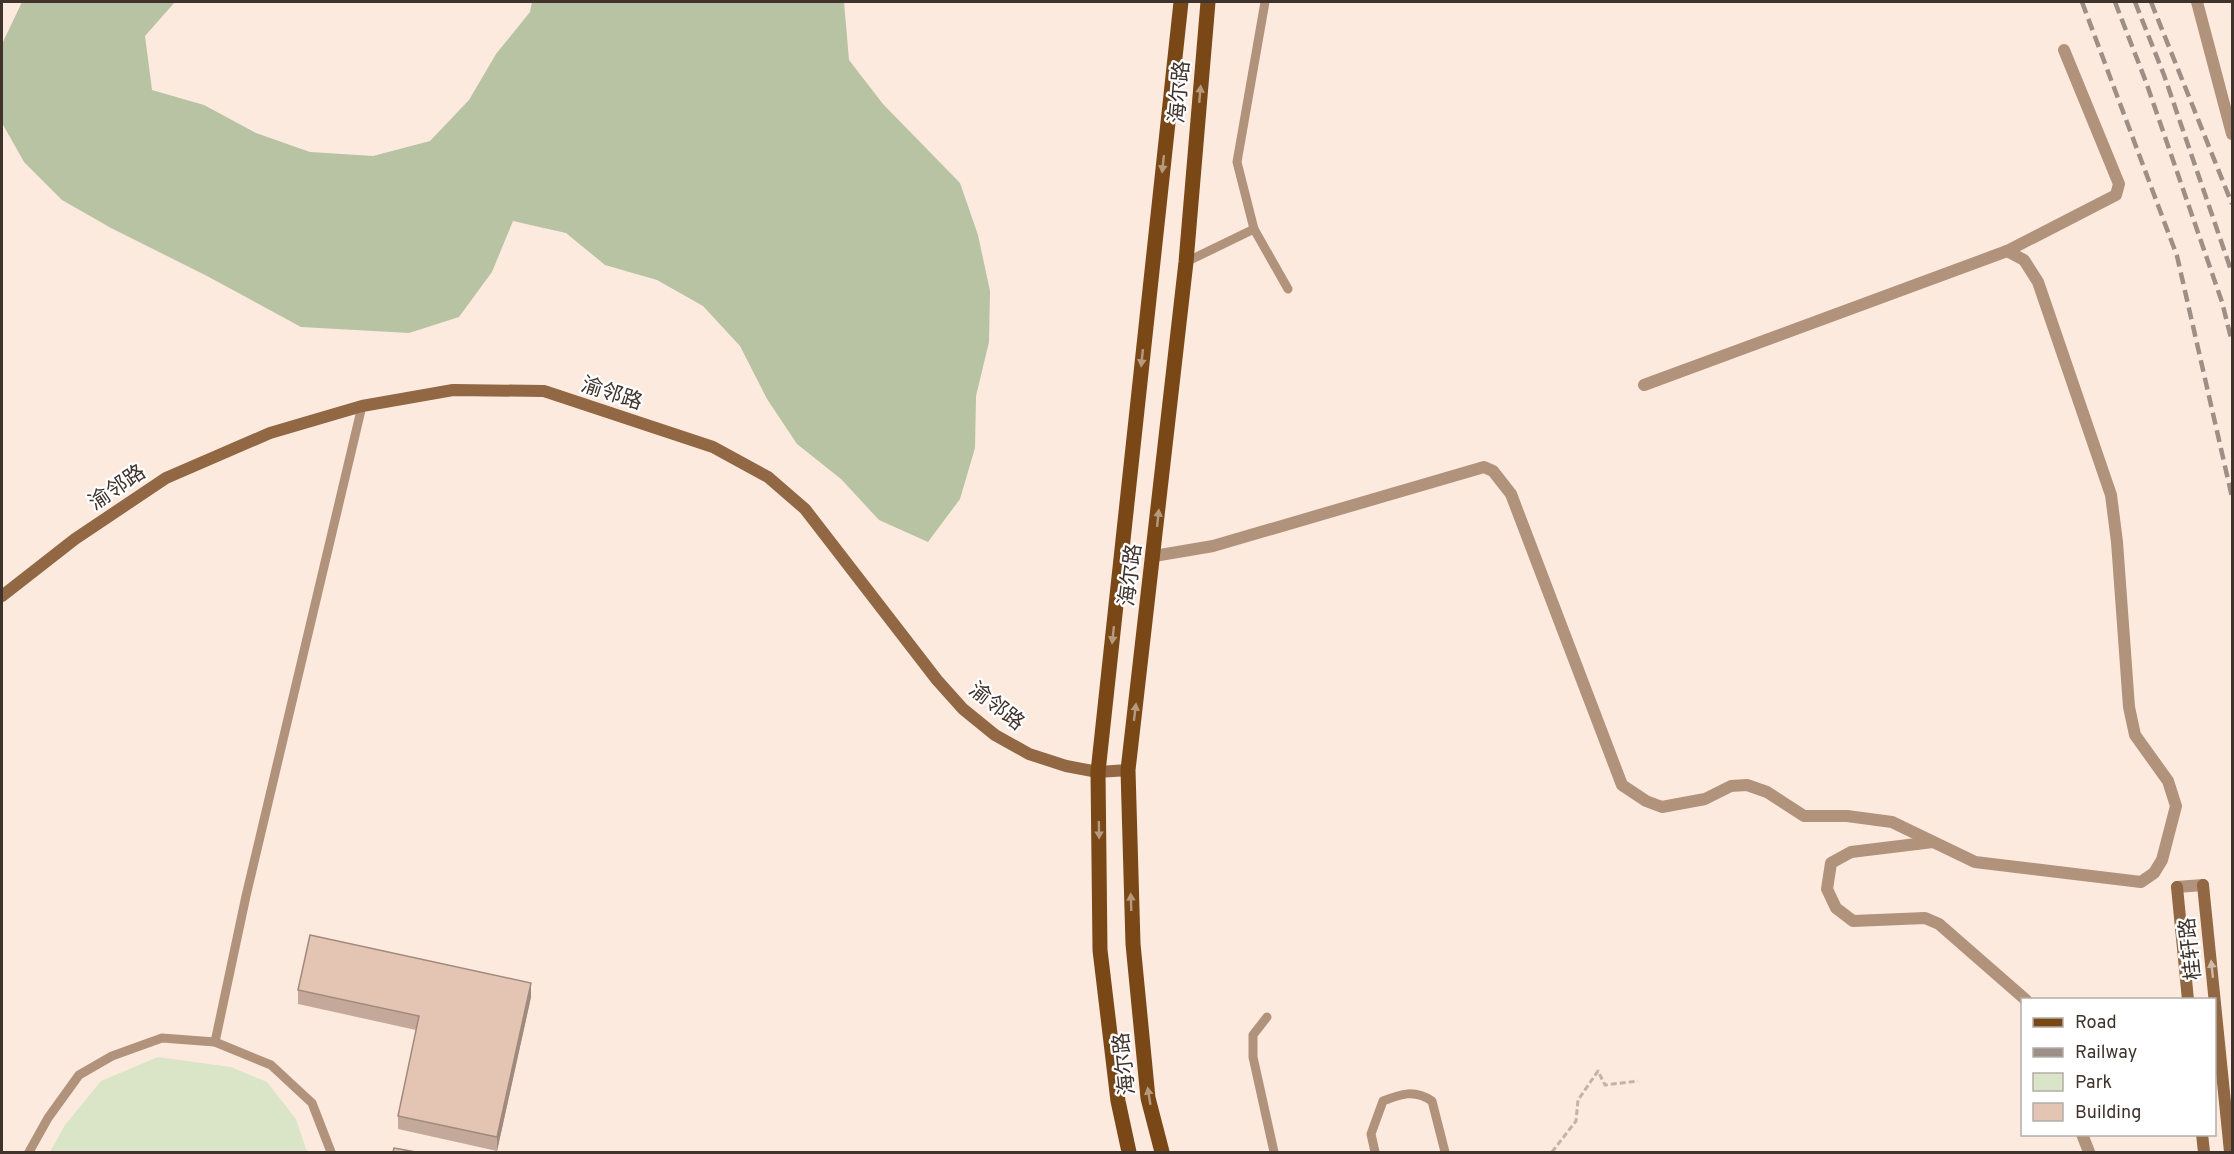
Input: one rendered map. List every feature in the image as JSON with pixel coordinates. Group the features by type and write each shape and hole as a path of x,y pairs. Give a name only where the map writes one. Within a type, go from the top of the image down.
{"main road":[{"name":"海尔路","path":"1129,1152 1118,1101 1100,950 1098,772 1180,2"},
{"name":"海尔路","path":"1162,1152 1148,1098 1132,944 1128,770 1186,262 1208,2"},
{"name":"渝邻路","path":"2,596 75,539 166,478 270,433 362,406 453,390 544,391 714,447 768,477 805,509 937,680 963,709 996,735 1029,754 1066,766 1098,772 1128,770"},
{"name":"桂轩路","path":"2204,885 2215,998"},
{"name":"桂轩路","path":"2176,887 2188,998"},
{"name":"桂轩路","path":"2216,1008 2230,1152"},
{"path":"2202,1136 2204,1152"}],"street":[{"path":"2197,2 2232,134"},
{"path":"1644,385 2007,251 2116,195 2119,184 2064,50"},
{"path":"1154,556 1213,546 1484,467 1493,471 1510,494 1622,784 1646,801 1662,807 1705,800 1731,786 1747,785 1767,792 1804,816 1847,816 1892,822 1975,862 2141,882 2154,873 2162,860 2176,806 2168,781 2135,735 2129,706 2118,542 2110,495 2038,282 2024,260 2007,251"},
{"path":"1934,842 1851,852 1831,863 1827,889 1836,908 1853,921 1925,918 1940,924 2025,998"},
{"path":"2176,887 2204,885"},
{"path":"2083,1136 2089,1152"}],"lane":[{"path":"1265,2 1237,162 1254,229 1288,289"},
{"path":"1186,262 1254,229"},
{"path":"214,1042 246,896 362,406"},
{"path":"1267,1017 1253,1035 1253,1057 1274,1152"},
{"path":"29,1152 48,1118 79,1075 112,1056 162,1038 214,1042 271,1065 312,1103 331,1152"},
{"path":"1375,1152 1371,1134 1383,1101 1403,1093 1421,1093 1432,1101 1445,1152"}],"path":[{"path":"1551,1152 1576,1121 1578,1100 1598,1071 1605,1085 1638,1081"}],"green space":[{"path":"22,2 175,2 145,36 152,90 204,105 256,133 310,152 373,156 430,141 469,100 496,54 530,12 532,2 844,2 849,60 883,104 960,183 978,235 990,291 989,342 976,396 975,448 960,499 928,542 879,520 841,479 797,444 767,399 740,346 703,306 657,280 605,265 566,233 513,221 492,272 459,317 409,333 301,327 111,228 62,200 24,162 2,123 2,44"},
{"path":"158,1057 231,1067 267,1082 296,1119 307,1152 50,1152 65,1125 101,1081"}],"building":[{"path":"310,935 531,983 497,1137 398,1116 419,1016 298,990"},
{"path":"394,1148 416,1152 393,1152"}],"railway":[{"path":"2082,2 2177,256 2232,497"},
{"path":"2115,2 2146,82 2222,302 2232,342"},
{"path":"2135,2 2164,75 2232,273"},
{"path":"2151,2 2232,204"}]}
